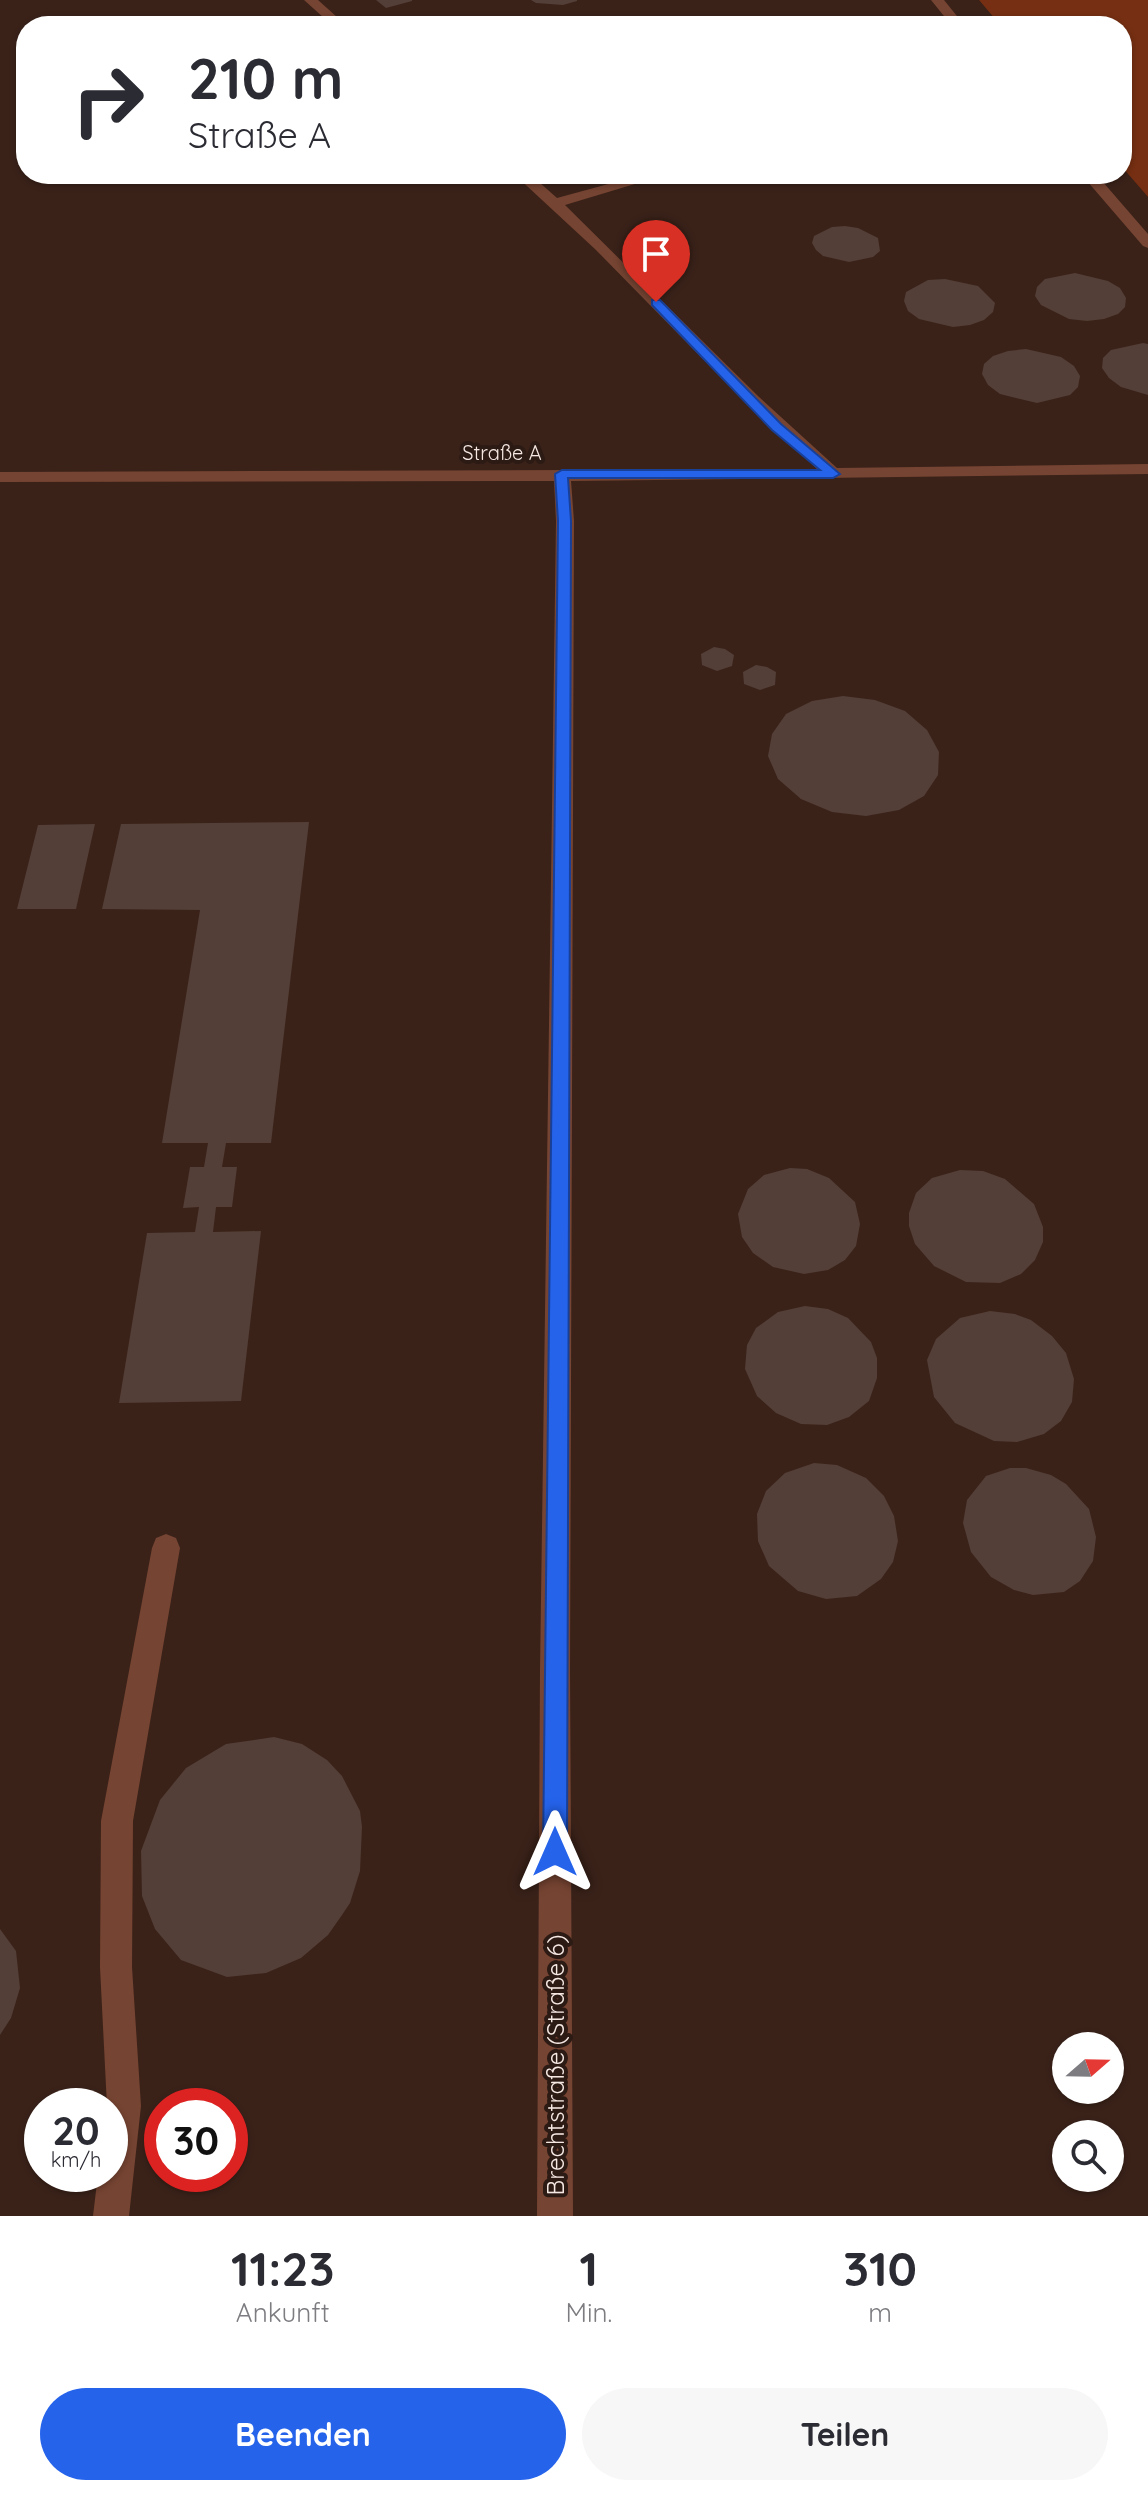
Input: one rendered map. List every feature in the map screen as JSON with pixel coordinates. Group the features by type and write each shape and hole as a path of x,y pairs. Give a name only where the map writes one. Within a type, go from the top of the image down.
{"street":[{"path":"310,0 329,16"},
{"path":"937,0 951,16"},
{"path":"533,184 556,203 777,427 833,474"},
{"path":"556,203 625,184"},
{"path":"1097,184 1148,243"},
{"name":"Straße A","path":"0,477 833,474 1148,469"},
{"name":"Brechtstraße (Straße 6)","path":"555,2216 555,1671 565,521 562,474"},
{"path":"111,2216 124,2106 116,1967 117,1821 166,1548"}],"shaded area":[{"path":"0,0 979,0 993,16 16,16 16,184 1132,184 1132,179 1148,197 1148,2216 0,2216"},
{"path":"979,0 1148,0 1148,197 1132,179 1132,16 993,16"}],"building":[{"path":"376,0 412,0 412,1 386,8"},
{"path":"531,0 577,0 577,1 563,5"},
{"path":"832,227 858,228 878,238 880,251 873,257 849,262 823,256 816,250 812,243 814,236"},
{"path":"1075,273 1108,281 1120,288 1126,298 1125,307 1118,314 1087,321 1069,319 1041,305 1035,296 1037,287 1045,279"},
{"path":"945,279 978,286 995,303 993,312 984,320 953,327 919,319 908,311 904,301 906,292 928,280"},
{"path":"1148,344 1148,395 1121,387 1102,368 1103,358 1111,350"},
{"path":"1026,349 1061,357 1074,366 1080,376 1078,387 1070,395 1037,403 1000,394 988,385 982,374 984,364 993,356"},
{"path":"714,647 734,655 732,666 717,671 702,665 701,654"},
{"path":"756,665 776,672 775,685 760,690 744,684 743,672"},
{"path":"843,696 875,700 905,711 927,730 939,752 938,775 924,796 899,810 866,816 832,812 801,799 778,779 768,756 772,734 786,714 812,701"},
{"path":"309,822 271,1143 226,1143 222,1167 237,1167 232,1207 216,1207 213,1232 261,1231 241,1401 119,1403 147,1233 195,1232 199,1207 183,1208 190,1167 204,1167 208,1143 162,1143 200,910 102,909 121,824"},
{"path":"95,824 76,909 17,909 38,825"},
{"path":"790,1168 807,1169 829,1178 855,1202 860,1224 856,1246 845,1260 828,1270 804,1274 773,1267 753,1253 742,1237 738,1214 748,1189 764,1175"},
{"path":"960,1170 983,1171 1005,1179 1034,1204 1043,1227 1043,1242 1035,1260 1021,1274 1000,1283 966,1282 934,1266 915,1244 909,1226 909,1213 916,1193 932,1178"},
{"path":"805,1306 828,1309 848,1318 871,1342 877,1358 877,1378 869,1401 849,1417 827,1425 801,1424 776,1413 757,1396 745,1369 747,1345 756,1328 778,1312"},
{"path":"990,1311 1015,1314 1031,1320 1052,1336 1066,1353 1074,1379 1072,1402 1061,1421 1044,1434 1017,1442 994,1441 955,1423 934,1397 927,1360 936,1339 960,1318"},
{"path":"814,1463 837,1465 866,1478 884,1496 894,1516 898,1541 893,1562 881,1579 857,1596 826,1599 798,1591 769,1566 758,1541 757,1514 766,1491 785,1473"},
{"path":"1010,1468 1026,1468 1051,1475 1066,1484 1089,1509 1096,1537 1093,1561 1080,1581 1064,1592 1033,1595 1014,1590 991,1577 971,1552 963,1523 967,1500 986,1476"},
{"path":"274,1737 302,1744 327,1760 342,1776 360,1811 360,1871 350,1903 342,1915 328,1935 301,1958 266,1973 227,1977 181,1960 155,1929 142,1896 141,1851 160,1800 186,1768 226,1744"},
{"path":"0,1929 16,1951 20,1988 11,2018 0,2035"}],"route":[{"path":"555,1852 565,521 562,474 833,474 777,427 656,302"}]}
